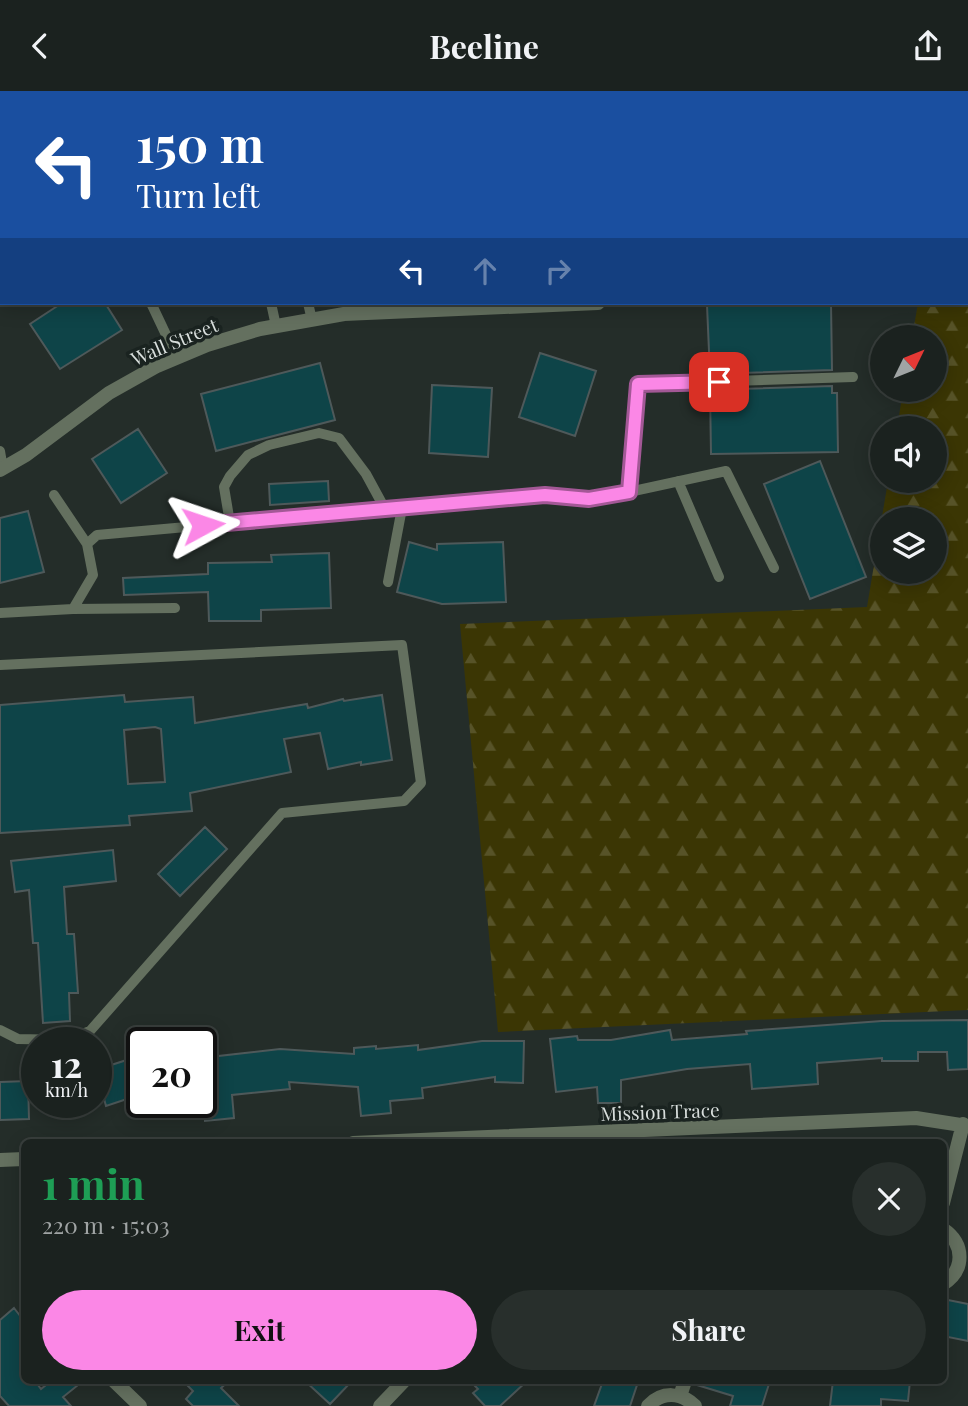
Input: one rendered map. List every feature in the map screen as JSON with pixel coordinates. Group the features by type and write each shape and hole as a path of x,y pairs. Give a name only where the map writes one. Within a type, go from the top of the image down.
{"street":[{"name":"Wall Street","path":"1,469 26,455 108,393 207,345 276,326 344,314 552,305"},
{"name":"Mission Trace","path":"542,1139 712,1135 916,1118 965,1125"},
{"path":"947,1189 965,1125"},
{"path":"0,1160 21,1159"},
{"path":"947,1233 956,1241 960,1257 956,1272 947,1280"},
{"path":"117,1384 140,1406"},
{"path":"380,1406 401,1384"},
{"path":"680,1396 684,1384"},
{"path":"648,1406 664,1396 680,1396 695,1406"}],"lane":[{"path":"152,305 177,358"},
{"path":"271,305 276,326"},
{"path":"308,305 312,320"},
{"path":"629,492 638,384 853,377"},
{"path":"230,523 225,487 230,476 247,456 269,445 319,433 339,439 366,474 385,509"},
{"path":"0,451 1,469"},
{"path":"87,544 97,535 385,509 545,495 589,499 726,471 774,568"},
{"path":"678,481 719,577"},
{"path":"54,495 87,544 93,575 73,609"},
{"path":"388,582 402,508"},
{"path":"0,613 175,608"},
{"path":"0,665 402,645 421,783 404,801 282,813 90,1031 68,1040 18,1038 0,1030"}],"green space":[{"path":"918,305 968,305 968,1010 498,1032 460,624 867,607 871,584 947,584 947,507 884,507 886,493 947,493 947,416 899,416 901,403 947,403 947,325 914,325"}],"building":[{"path":"59,305 106,305 122,330 60,369 30,324"},
{"path":"707,305 831,305 832,370 710,374"},
{"path":"540,353 596,371 575,436 519,417"},
{"path":"320,363 335,420 216,451 201,394"},
{"path":"432,385 492,388 488,457 429,453"},
{"path":"832,386 832,393 837,393 838,452 711,454 710,390"},
{"path":"138,429 167,473 121,503 92,459"},
{"path":"820,461 866,577 810,599 764,484"},
{"path":"328,481 329,501 270,505 269,484"},
{"path":"28,511 44,572 0,583 0,518"},
{"path":"409,542 437,550 437,544 503,542 506,602 442,604 397,592"},
{"path":"329,553 331,608 261,610 261,621 209,621 208,592 124,595 123,578 208,574 208,563 272,562 271,555"},
{"path":"124,695 125,702 193,697 195,723 307,704 308,708 343,699 382,695 392,760 361,765 361,762 328,769 320,733 284,739 291,772 190,793 192,811 129,816 130,825 0,833 0,705","holes":["155,727 161,729 165,782 128,784 124,730"]},
{"path":"205,827 227,849 180,896 158,874"},
{"path":"113,850 116,881 64,887 67,934 74,934 78,993 69,993 70,1021 43,1023 38,943 33,943 29,890 15,892 11,861"},
{"path":"968,1020 968,1069 948,1070 947,1052 918,1052 918,1061 882,1061 882,1058 817,1063 818,1084 752,1089 750,1064 687,1069 621,1080 621,1103 598,1103 597,1087 556,1092 550,1039 577,1036 578,1040 611,1040 670,1030 672,1040 747,1034 746,1031 882,1021"},
{"path":"482,1041 524,1041 523,1083 495,1082 495,1077 422,1088 423,1098 390,1101 391,1113 361,1116 358,1087 289,1082 290,1089 232,1095 234,1118 205,1121 205,1118 217,1118 217,1056 280,1049 354,1054 354,1048 376,1046 376,1049 418,1045 418,1050"},
{"path":"126,1060 126,1099 112,1104 112,1065"},
{"path":"21,1081 21,1118 29,1119 0,1120 0,1082"},
{"path":"947,1300 968,1304 968,1341 947,1337"},
{"path":"14,1308 21,1317 21,1384 37,1384 41,1389 47,1384 79,1384 63,1397 71,1406 9,1406 0,1396 0,1320"},
{"path":"186,1384 226,1384 221,1388 239,1406 193,1406 186,1399 193,1391"},
{"path":"308,1384 349,1384 330,1404"},
{"path":"473,1384 524,1384 500,1406 485,1406 473,1393 478,1389"},
{"path":"602,1384 637,1385 630,1406 594,1406"},
{"path":"769,1384 762,1406 730,1406 733,1396 697,1385"},
{"path":"833,1384 910,1384 908,1401 881,1399 881,1406 830,1406"}],"route":[{"path":"203,525 545,495 589,499 629,492 638,384 719,382"}]}
